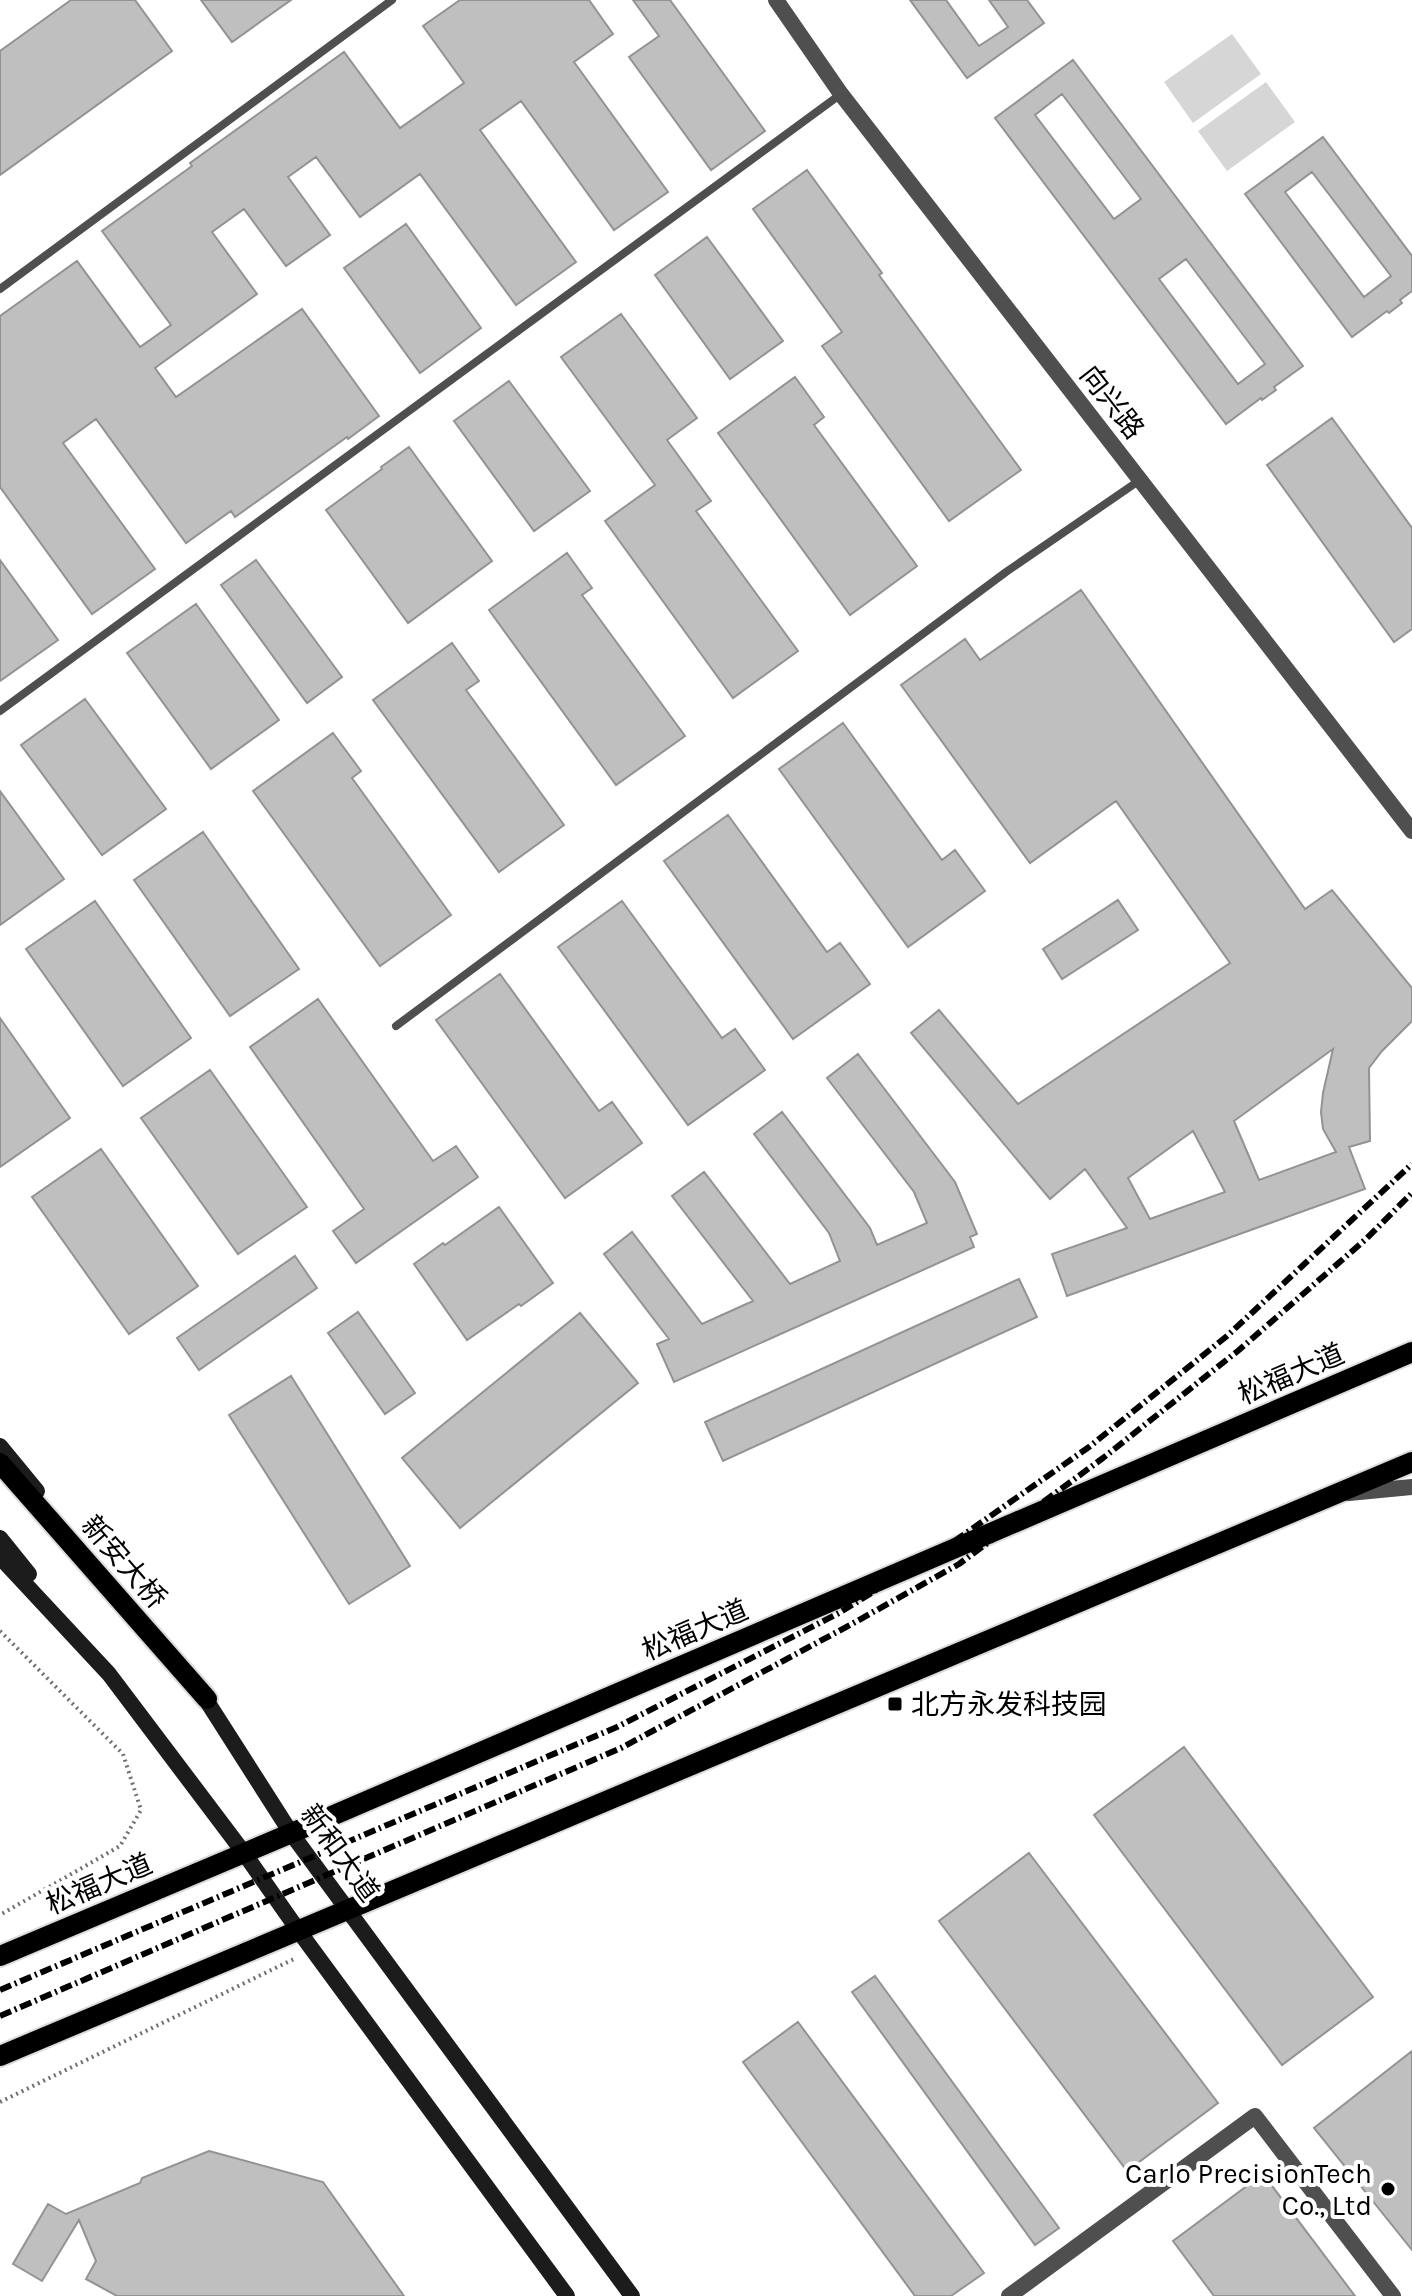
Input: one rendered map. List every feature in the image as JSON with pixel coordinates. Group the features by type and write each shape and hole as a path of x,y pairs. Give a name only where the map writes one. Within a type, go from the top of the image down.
{"main road":[{"name":"松福大道","path":"0,1956 1412,1352"},
{"name":"新和大道","path":"0,1446 207,1699 291,1833 632,2296"},
{"path":"0,2056 1412,1462"},
{"name":"新安大桥","path":"0,1463 207,1699"},
{"path":"0,1538 109,1674 244,1853 567,2296"},
{"path":"0,1557 109,1674"}],"street":[{"name":"向兴路","path":"776,0 841,94 1412,831"},
{"path":"1332,1495 1412,1487"},
{"path":"1009,2296 1255,2116 1393,2296"}],"lane":[{"path":"0,289 392,0"},
{"path":"0,711 841,94"},
{"path":"396,1026 1006,572 1140,480"}],"path":[{"path":"0,1631 123,1754 141,1810 120,1846 0,1915"}],"shaded area":[{"path":"1232,34 1261,74 1193,123 1164,82"},
{"path":"1266,82 1295,122 1227,171 1198,131"}],"building":[{"path":"71,0 135,0 172,51 0,175 0,51"},
{"path":"201,0 291,0 232,42"},
{"path":"460,0 589,0 613,34 574,62 668,192 614,230 521,101 480,130 576,262 516,305 420,174 360,217 316,157 288,177 330,235 286,266 244,209 212,232 257,294 155,368 176,397 302,309 379,416 235,517 231,511 186,543 96,419 63,443 155,569 92,614 0,487 0,316 77,261 140,347 171,325 102,231 344,52 400,128 464,83 423,26"},
{"path":"633,0 670,0 765,131 711,170 629,57 659,36"},
{"path":"910,0 946,0 979,46 1008,27 989,0 1027,0 1044,23 967,78"},
{"path":"1073,60 1303,366 1274,387 1276,390 1226,424 995,118","holes":["1062,94 1141,199 1114,219 1035,115","1186,259 1265,364 1238,384 1159,279"]},
{"path":"1323,137 1412,256 1412,291 1389,313 1387,311 1352,337 1245,194","holes":["1312,172 1391,276 1364,297 1285,192"]},
{"path":"807,170 1021,470 949,521 822,346 842,332 753,209"},
{"path":"406,224 481,328 420,373 344,268"},
{"path":"707,237 783,341 730,379 655,275"},
{"path":"621,314 697,418 667,440 711,501 696,511 798,651 733,698 605,521 655,485 561,357"},
{"path":"795,377 824,417 814,425 917,566 850,615 718,433"},
{"path":"509,381 590,491 534,531 454,421"},
{"path":"1332,418 1412,528 1412,629 1394,642 1267,465"},
{"path":"409,447 492,561 408,623 326,510"},
{"path":"567,553 592,588 582,595 685,736 616,785 489,610"},
{"path":"0,560 58,640 0,681"},
{"path":"256,560 342,677 307,703 221,585"},
{"path":"1081,590 1305,909 1332,890 1412,988 1412,1021 1369,1068 1370,1141 1349,1147 1365,1189 1067,1296 1052,1254 1127,1228 1085,1169 1050,1199 911,1033 939,1010 1018,1104 1230,963 1116,801 1030,863 901,685 965,639 980,660","holes":["1333,1049 1321,1112 1323,1129 1336,1152 1259,1180 1234,1121","1193,1131 1225,1192 1150,1219 1128,1178"]},
{"path":"196,604 279,720 211,769 127,653"},
{"path":"452,643 479,681 466,690 564,825 499,872 373,700"},
{"path":"85,699 166,809 102,855 21,745"},
{"path":"843,723 942,860 955,850 985,891 908,947 779,769"},
{"path":"333,733 361,771 352,778 451,915 380,966 253,791"},
{"path":"0,791 64,879 0,925"},
{"path":"728,815 827,952 840,943 870,984 793,1039 664,861"},
{"path":"203,832 299,969 230,1016 134,880"},
{"path":"1118,900 1138,930 1062,979 1043,949"},
{"path":"95,901 191,1038 123,1086 26,949"},
{"path":"622,901 722,1038 735,1029 765,1070 688,1125 558,947"},
{"path":"500,974 599,1111 612,1102 642,1143 565,1198 436,1020"},
{"path":"318,999 433,1161 456,1146 478,1177 356,1263 333,1231 364,1209 250,1047"},
{"path":"0,1018 70,1118 0,1167"},
{"path":"858,1054 955,1182 977,1234 970,1237 974,1247 674,1382 657,1344 669,1339 604,1254 632,1232 702,1324 753,1301 672,1196 704,1172 790,1284 840,1261 829,1233 754,1134 782,1112 870,1228 877,1245 927,1223 914,1192 827,1078"},
{"path":"210,1070 307,1207 238,1254 141,1118"},
{"path":"101,1149 198,1286 129,1334 32,1197"},
{"path":"499,1207 553,1283 467,1340 414,1264"},
{"path":"295,1256 317,1288 199,1370 177,1338"},
{"path":"1019,1279 1037,1317 723,1461 705,1422"},
{"path":"358,1312 415,1393 385,1414 328,1333"},
{"path":"580,1313 638,1383 460,1528 402,1458"},
{"path":"291,1376 410,1566 349,1604 229,1415"},
{"path":"1184,1747 1373,1997 1282,2065 1094,1815"},
{"path":"1029,1853 1218,2103 1127,2171 939,1921"},
{"path":"875,1976 1059,2228 1035,2245 852,1992"},
{"path":"798,2022 984,2273 951,2296 915,2296 743,2062"},
{"name":"Carlo PrecisionTech Co., Ltd","path":"1412,2051 1412,2250 1314,2128"},
{"path":"209,2151 323,2182 404,2296 117,2296 86,2279 96,2261 79,2220 42,2281 13,2264 48,2204 66,2214"},
{"path":"1263,2174 1355,2296 1214,2296 1173,2241"}],"railway":[{"path":"0,1990 617,1727 839,1613 949,1545 1089,1447 1227,1336 1412,1164"},
{"path":"0,2016 621,1748 959,1564 1103,1458 1239,1350 1366,1239 1412,1193"}],"place":[{"name":"北方永发科技园","path":"895,1704"},
{"name":"Carlo PrecisionTech Co., Ltd","path":"1388,2189"}]}
